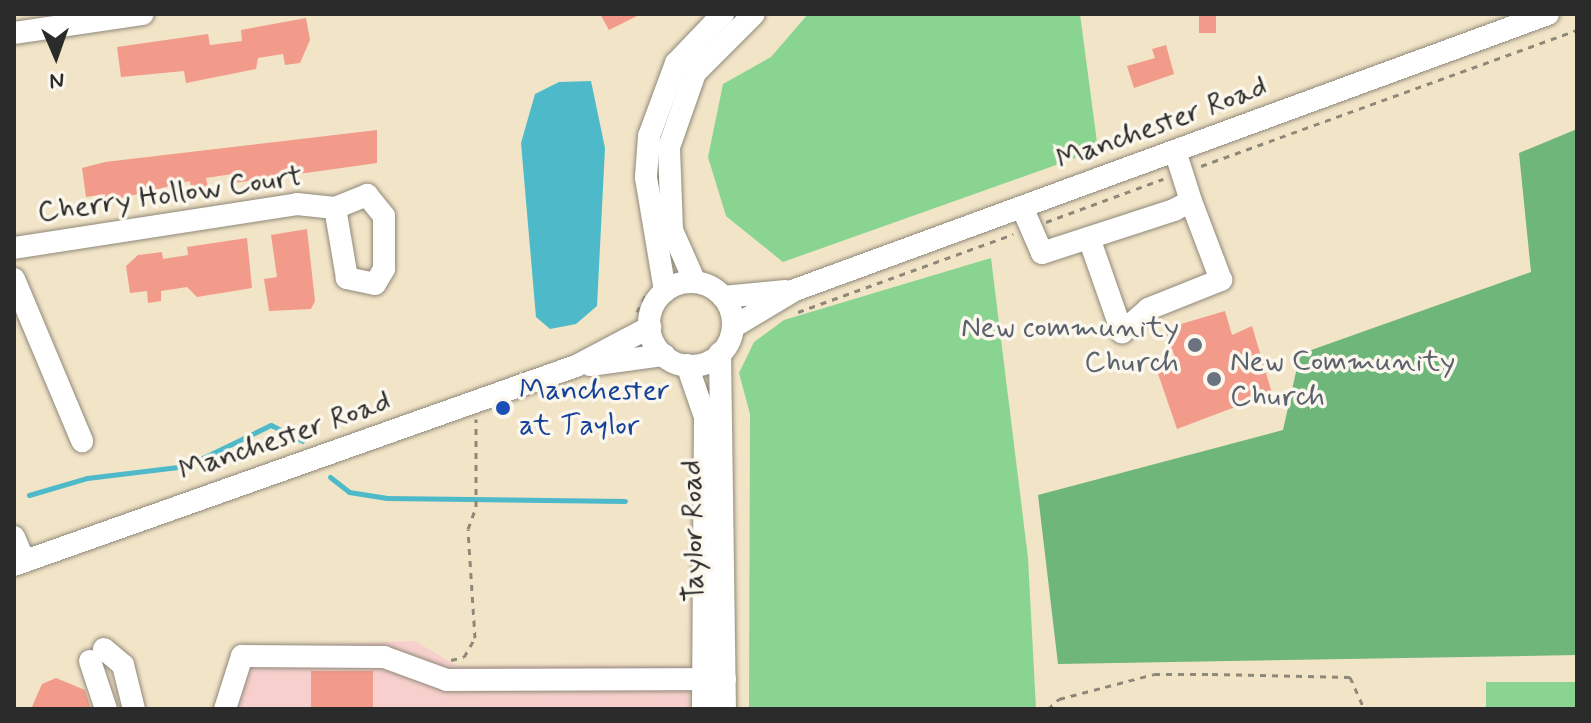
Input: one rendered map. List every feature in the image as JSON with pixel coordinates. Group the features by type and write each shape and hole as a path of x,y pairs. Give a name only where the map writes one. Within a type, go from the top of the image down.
{"street":[{"path":"14,33 143,14"},
{"name":"Manchester Road","path":"733,327 795,290 1548,14"},
{"path":"695,282 672,230 669,147 695,73 739,16"},
{"path":"658,288 695,282 723,297 733,327 720,353 687,365 664,355 641,324 658,288 646,177 651,126 676,63 739,16"},
{"path":"1089,238 1122,332 1148,309 1221,280 1175,151"},
{"path":"1022,207 1042,253 1191,201"},
{"name":"Cherry Hollow Court","path":"14,248 297,204 335,208"},
{"path":"14,279 82,441"},
{"name":"Manchester Road","path":"723,297 795,290"},
{"name":"Manchester Road","path":"576,366 641,324"},
{"name":"Taylor Road","path":"703,709 714,679 720,353"},
{"name":"Manchester Road","path":"19,563 576,366 664,355"},
{"name":"Taylor Road","path":"687,365 705,417 714,679 725,709"},
{"path":"14,537 19,563"},
{"path":"106,709 97,655 123,665 134,709"},
{"path":"225,709 242,656 384,657 447,680 714,679"}],"path":[{"path":"641,324 658,288"},
{"path":"439,662 464,657 475,638 468,529 476,507 476,418"},
{"path":"1048,709 1059,699 1121,682 1197,674 1350,677 1364,709"}],"shaded area":[{"path":"415,641 457,666 688,666 689,709 215,709 235,648"}],"green space":[{"path":"808,14 1080,14 1098,150 783,262 726,216 708,157 723,84 771,57"},
{"path":"1577,129 1577,655 1058,664 1038,495 1283,430 1300,354 1531,272 1519,153"},
{"path":"991,258 1028,558 1036,709 749,709 750,414 739,373 754,342 784,320"},
{"path":"1486,682 1577,682 1577,709 1486,709"}],"water":[{"path":"591,81 605,148 597,306 576,324 550,329 536,317 521,143 535,94 559,82"}],"building":[{"path":"600,14 641,14 609,30"},
{"path":"1199,14 1216,14 1216,33 1199,33"},
{"path":"306,18 310,40 300,63 285,65 283,54 258,58 256,69 186,83 184,71 121,77 117,47 208,34 210,45 242,41 241,30"},
{"path":"1166,45 1174,74 1134,88 1127,66 1155,58 1152,49"},
{"path":"377,130 377,163 234,183 232,174 206,178 208,187 191,190 190,181 106,202 105,194 86,197 82,168 105,162"},
{"path":"307,229 315,301 311,309 269,311 264,279 277,277 271,235"},
{"path":"247,238 252,288 197,297 187,287 161,291 161,301 148,303 147,291 130,293 126,266 138,255 162,252 163,259 188,255 187,247"},
{"name":"New Community Church","path":"1225,311 1232,335 1252,326 1272,393 1177,429 1155,365 1175,357 1164,329"},
{"path":"311,671 373,671 373,709 311,709"},
{"path":"56,678 85,690 91,709 31,709 42,684"}],"waterway":[{"path":"29,495 87,478 186,466 271,425 302,441"},
{"path":"330,477 349,492 386,498 625,501"}],"place":[{"name":"New community Church","path":"1195,345"},
{"name":"New Community Church","path":"1214,379"},
{"name":"Manchester at Taylor","path":"503,408"}]}
